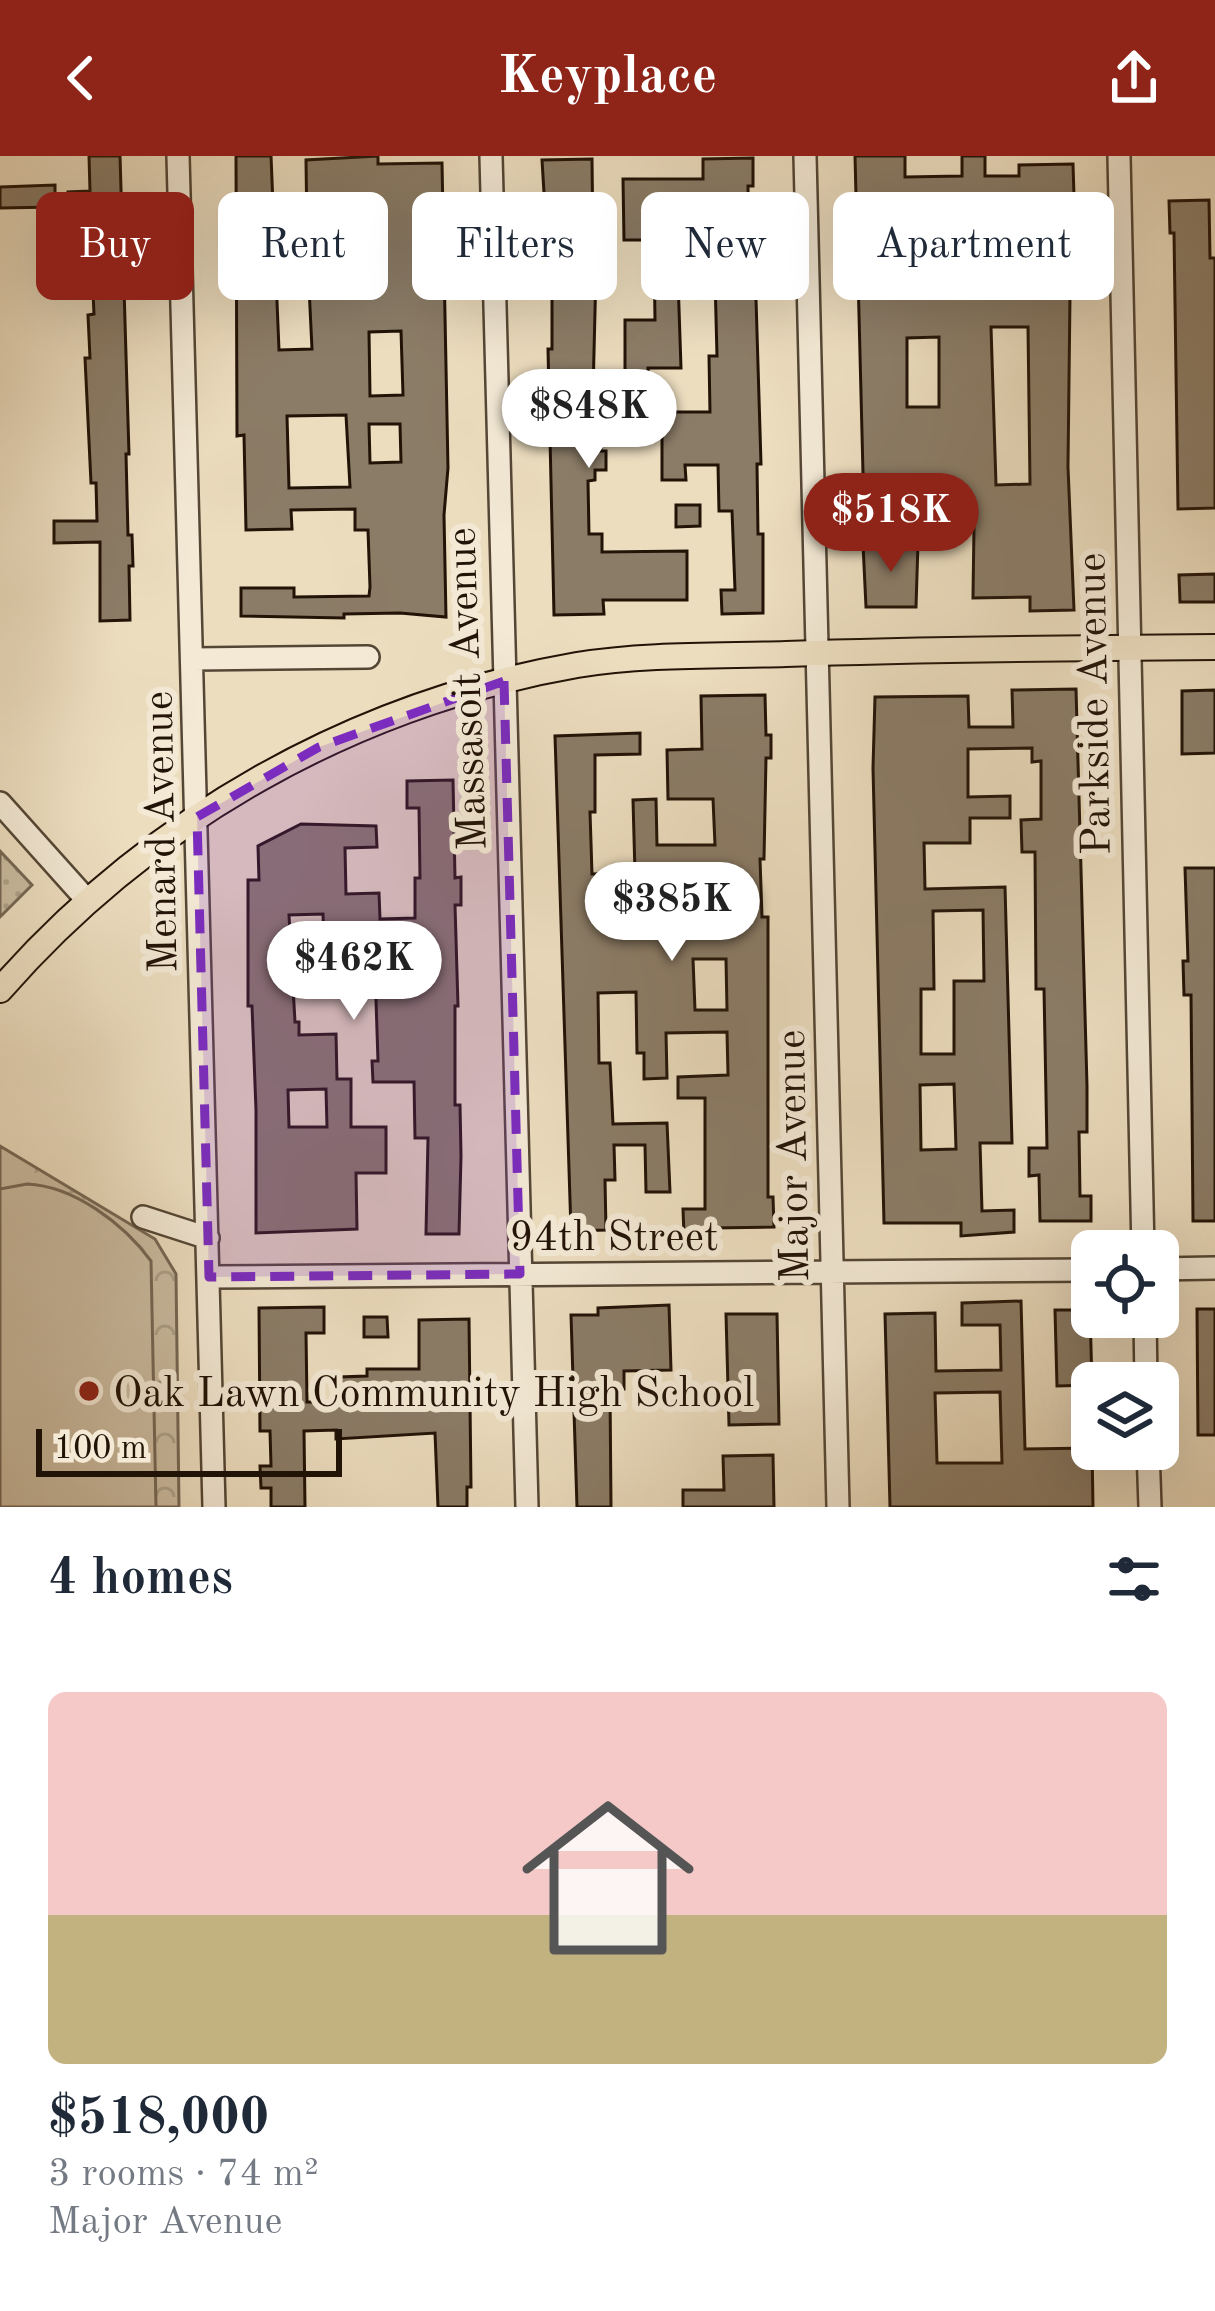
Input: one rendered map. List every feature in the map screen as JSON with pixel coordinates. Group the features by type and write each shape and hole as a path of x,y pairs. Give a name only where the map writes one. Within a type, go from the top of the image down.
{"main road":[{"path":"0,990 86,899 197,817 320,747 415,708 504,681 580,665 649,658 1215,647"}],"street":[{"name":"Menard Avenue","path":"178,156 214,1507"},
{"name":"Massasoit Avenue","path":"491,156 527,1507"},
{"name":"Major Avenue","path":"806,156 838,1507"},
{"name":"Parkside Avenue","path":"1119,156 1143,1230"},
{"path":"194,659 368,656"},
{"path":"0,803 86,899"},
{"path":"143,1217 208,1238"},
{"path":"1179,1269 1215,1268"},
{"name":"94th Street","path":"208,1277 1071,1270"},
{"path":"1149,1470 1150,1507"}],"highlighted area":[{"path":"504,681 520,1274 209,1277 197,817 319,747"}],"green space":[{"path":"0,851 32,885 0,917"},
{"name":"Oak Lawn Community High School","path":"0,1146 155,1239 176,1274 179,1507 0,1507"},
{"name":"Oak Lawn Community High School","path":"27,1184 80,1199 127,1234 151,1261 156,1507 0,1507 0,1189"}],"building":[{"path":"89,156 120,156 121,192 68,192 90,191"},
{"path":"236,156 271,156 272,192 236,192"},
{"path":"378,156 378,164 442,163 443,192 412,192 412,300 445,300 446,617 400,613 344,614 344,618 241,616 241,588 294,588 294,597 369,596 370,587 368,530 355,530 355,509 291,510 292,529 246,530 244,435 237,436 237,300 277,300 279,350 312,349 310,300 388,300 388,192 306,192 306,160","holes":["401,331 403,395 370,396 369,332","346,415 350,487 289,488 287,416","369,424 400,424 401,462 370,463"]},
{"path":"855,156 905,156 905,177 962,176 962,156 985,156 985,176 1019,176 1019,165 1073,164 1074,192 856,192"},
{"path":"753,158 753,186 748,186 748,192 641,192 641,240 624,240 623,179 703,179 703,159"},
{"path":"592,159 592,192 544,192 542,160"},
{"path":"55,185 55,192 36,192 36,207 0,208 0,187"},
{"path":"1209,200 1210,258 1215,258 1215,508 1178,509 1174,233 1170,233 1169,201"},
{"path":"93,300 124,300 128,535 132,535 133,566 129,566 130,620 100,621 100,542 54,543 54,521 97,521 85,358 90,358 88,315 94,314"},
{"path":"552,300 595,300 593,393 600,393 606,470 595,470 595,480 588,481 589,534 602,534 602,552 687,551 687,600 603,600 604,614 554,615 548,349 552,349"},
{"path":"655,300 679,300 681,368 648,368 649,388 625,388 625,320 655,320"},
{"path":"716,300 756,300 763,613 722,614 721,590 735,590 732,511 719,511 718,465 685,465 686,480 662,480 658,412 710,412 709,356 717,356"},
{"path":"859,300 1070,300 1068,467 1074,610 1030,611 1030,597 973,598 974,525 942,525 942,512 864,513","holes":["991,327 1028,327 1030,484 996,485","939,337 939,407 907,407 907,338"]},
{"path":"676,505 700,505 700,526 676,527"},
{"path":"918,543 916,607 866,607 863,544"},
{"path":"1215,574 1215,602 1180,602 1179,575"},
{"path":"1076,689 1087,1086 1087,1132 1079,1132 1080,1196 1091,1196 1091,1221 1040,1221 1039,1175 1029,1176 1029,1148 1047,1148 1044,989 1036,989 1035,852 1022,852 1021,820 1041,819 1041,761 1032,762 1032,748 968,749 968,797 1010,796 1010,818 970,818 970,843 924,843 925,889 1005,887 1012,1143 980,1143 982,1211 1014,1210 1014,1232 961,1236 961,1223 884,1223 875,697 968,696 969,727 1013,727 1012,690","holes":["983,910 984,981 954,981 954,1054 921,1054 921,989 934,989 933,911","954,1084 956,1149 921,1150 920,1085"]},
{"path":"1215,690 1215,753 1182,754 1182,691"},
{"path":"765,695 766,735 771,735 771,758 766,758 764,859 760,859 762,917 768,917 768,1197 773,1197 774,1227 712,1228 712,1235 684,1235 683,1209 705,1209 705,1098 678,1098 678,1077 728,1075 727,1032 666,1033 667,1078 644,1079 644,1053 637,1053 636,992 598,993 599,1063 610,1063 613,1124 667,1123 670,1192 646,1192 645,1145 614,1145 615,1180 605,1180 606,1230 571,1231 555,736 640,733 640,754 595,755 595,812 590,812 592,874 635,873 633,800 656,799 657,845 715,845 713,799 668,799 667,750 702,749 701,696","holes":["693,959 726,959 727,1010 695,1010"]},
{"path":"453,780 455,878 461,877 461,905 455,905 459,1234 426,1234 428,1138 415,1138 414,1082 373,1082 372,1061 378,1061 374,940 324,940 323,914 289,915 295,1022 299,1022 299,1035 336,1034 337,1079 351,1079 351,1127 386,1127 386,1173 356,1173 357,1229 256,1233 248,880 259,880 258,846 301,824 376,826 377,847 345,848 346,894 379,893 380,919 415,918 419,808 407,808 407,781","holes":["326,1089 327,1127 289,1127 288,1090"]},
{"path":"1185,868 1215,868 1215,1221 1193,1221 1191,995 1184,995 1183,961 1188,961"},
{"path":"1021,1301 1025,1449 1071,1448 1071,1470 1092,1470 1093,1507 890,1507 885,1314 935,1313 936,1371 1001,1370 1000,1325 962,1325 962,1303","holes":["1000,1392 1002,1463 937,1463 935,1393"]},
{"path":"669,1305 671,1370 624,1371 624,1389 610,1389 611,1507 577,1507 571,1315 598,1315 598,1308"},
{"path":"324,1307 324,1333 306,1333 307,1402 339,1402 339,1377 367,1376 367,1369 419,1369 419,1320 469,1319 471,1487 467,1487 467,1507 438,1507 435,1433 336,1439 336,1430 304,1431 305,1507 271,1507 271,1488 261,1488 260,1466 271,1466 270,1431 260,1431 259,1308"},
{"path":"1197,1309 1215,1309 1215,1435 1198,1435"},
{"path":"1055,1310 1071,1310 1071,1338 1091,1338 1091,1362 1071,1362 1071,1386 1057,1386"},
{"path":"726,1314 777,1314 779,1424 729,1425"},
{"path":"364,1317 387,1317 388,1337 364,1337"},
{"path":"773,1455 774,1507 683,1507 683,1490 724,1490 723,1456"}],"place":[{"name":"Oak Lawn Community High School","path":"89,1391"}]}
